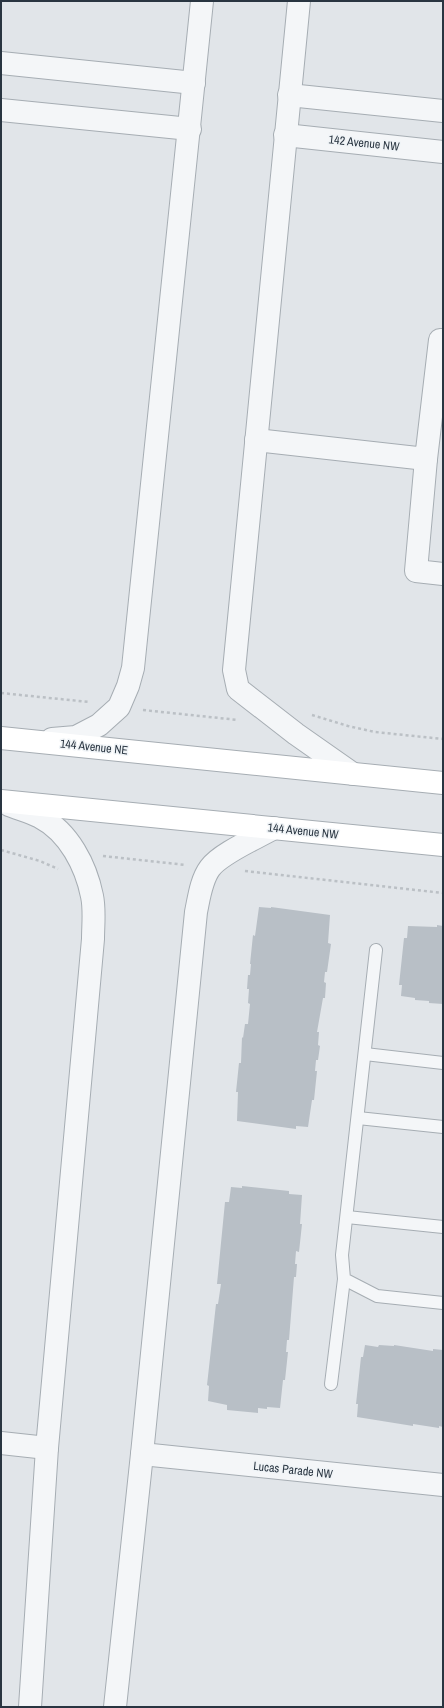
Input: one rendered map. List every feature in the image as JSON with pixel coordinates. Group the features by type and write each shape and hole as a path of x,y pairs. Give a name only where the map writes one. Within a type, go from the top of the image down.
{"main road":[{"name":"144 Avenue NE","path":"1,738 188,756"},
{"path":"1,753 188,756 443,783"},
{"name":"144 Avenue NW","path":"1,802 443,845"}],"street":[{"path":"36,741 76,737 99,725 119,707 128,686 133,668 190,129 202,1"},
{"path":"299,1 234,670 238,689 296,734 353,774"},
{"path":"1,63 194,83"},
{"path":"289,95 443,111"},
{"path":"1,110 190,129"},
{"name":"142 Avenue NW","path":"285,135 443,152"},
{"path":"443,340 440,340 426,459 416,571 443,574"},
{"path":"256,440 426,459"},
{"path":"1,802 41,817 63,834 76,852 85,873 92,897 93,939 47,1448 30,1707"},
{"path":"115,1707 142,1454 196,912 200,893 210,868 223,856 274,828"},
{"path":"1,1443 47,1448"},
{"name":"Lucas Parade NW","path":"142,1454 443,1485"}],"lane":[{"path":"331,1384 344,1279 342,1255 376,950"},
{"path":"365,1054 443,1063"},
{"path":"358,1118 443,1127"},
{"path":"347,1217 443,1227"},
{"path":"344,1279 377,1296 443,1303"}],"path":[{"path":"1,693 93,702 119,707 242,720 257,705"},
{"path":"308,713 330,721 375,732 443,739"}],"building":[{"path":"259,907 271,907 330,915 328,943 331,944 327,972 325,972 325,998 323,998 317,1032 319,1032 318,1045 320,1046 318,1060 316,1060 315,1071 317,1071 314,1100 312,1100 308,1127 296,1126 296,1129 237,1121 238,1092 236,1092 239,1063 241,1063 242,1037 243,1038 245,1024 248,1024 250,1004 248,1003 249,989 247,989 248,975 250,975 253,935 255,936"},
{"path":"437,925 443,926 443,1004 429,1003 429,1001 415,1000 415,998 401,996 402,985 399,985 404,938 407,938 408,926 437,927"},
{"path":"242,1186 289,1191 289,1194 302,1195 300,1224 302,1224 299,1252 296,1251 296,1277 294,1277 289,1340 287,1340 286,1352 288,1352 280,1408 258,1408 258,1413 227,1410 227,1405 208,1401 209,1386 207,1385 216,1304 218,1304 221,1284 217,1284 225,1202 229,1202 231,1187 242,1188"},
{"path":"365,1345 378,1347 379,1345 394,1345 433,1351 433,1349 443,1350 443,1427 439,1426 439,1428 413,1424 413,1426 357,1417 358,1404 356,1404 361,1357 363,1357"}]}
